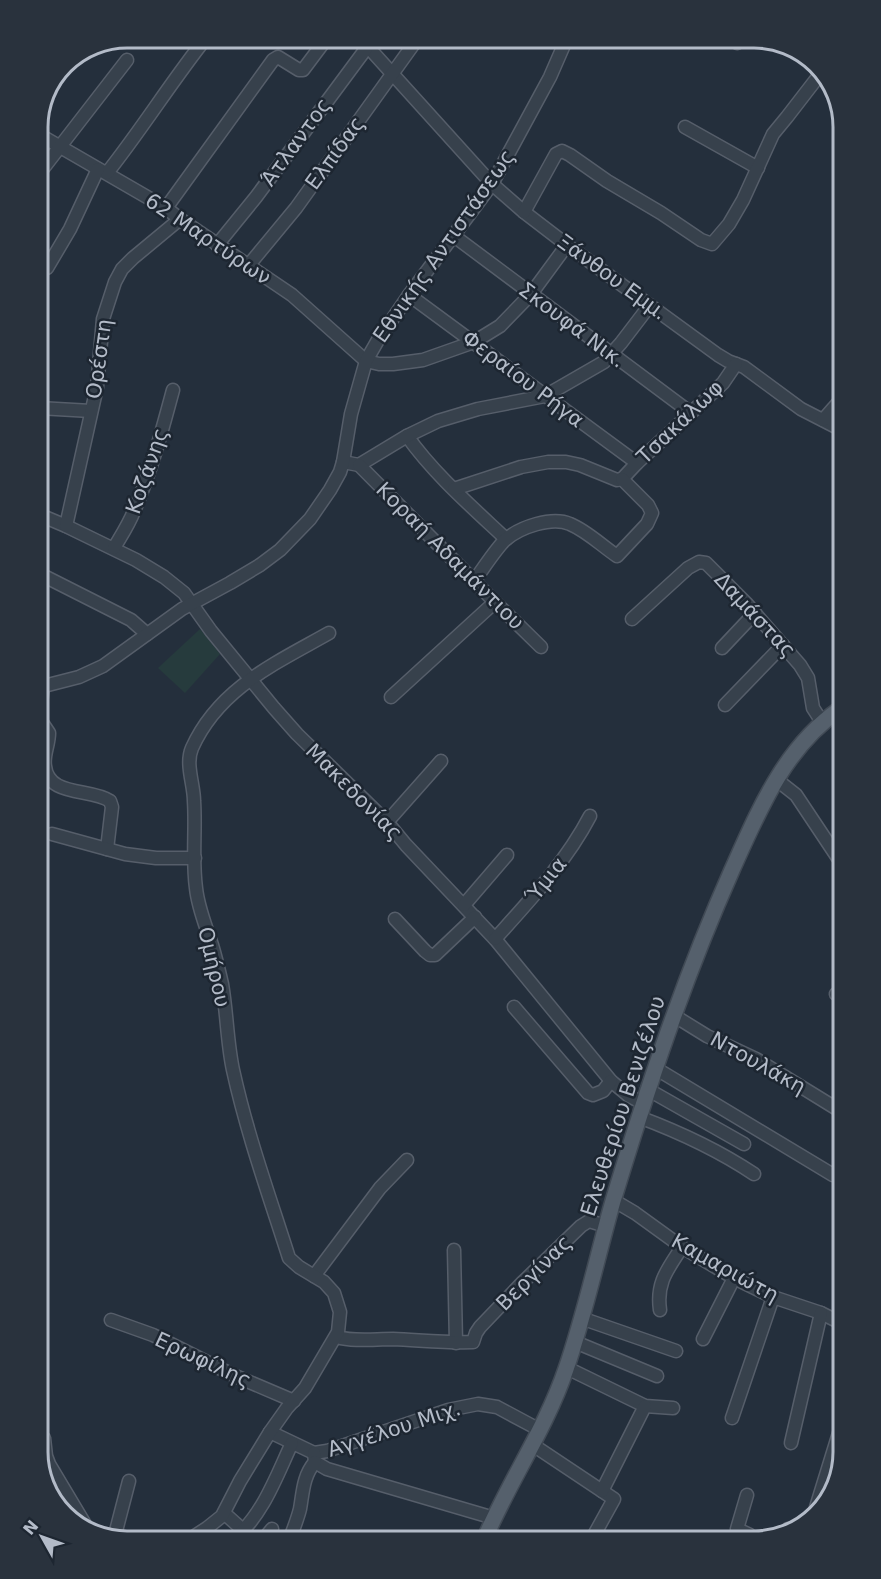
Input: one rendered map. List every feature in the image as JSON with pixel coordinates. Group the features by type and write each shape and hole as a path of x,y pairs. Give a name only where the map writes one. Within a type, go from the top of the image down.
{"main road":[{"name":"Ελευθερίου Βενιζέλου","path":"488,1531 540,1430 567,1368 613,1200 643,1103 673,1015 713,913 753,826 789,760 800,744 833,714"}],"street":[{"path":"48,268 102,171 136,136 198,48"},
{"path":"166,208 273,60 278,57 299,70 303,70 320,48"},
{"name":"Άτλαντος","path":"217,245 256,197 362,48"},
{"name":"Ξάνθου Εμμ.","path":"372,48 392,74 492,184 524,212 718,355 744,367 801,409 833,425"},
{"name":"Ελπίδας","path":"248,266 296,208 411,48"},
{"name":"Εθνικής Αντιστάσεως","path":"48,686 71,680 96,669 182,609 248,573 280,550 324,501 336,481 343,462 351,414 366,361 410,295 492,184 550,77 563,48"},
{"path":"48,162 127,60"},
{"path":"524,212 556,154 562,151 701,240 712,244 729,224 743,200 773,134 817,79"},
{"path":"685,127 758,168"},
{"name":"62 Μαρτύρων","path":"48,140 166,208 292,295 366,361"},
{"name":"Ορέστη","path":"66,526 99,375 103,319 116,282 122,269 132,258 180,219"},
{"name":"Σκουφά Νικ.","path":"454,237 691,413"},
{"path":"366,361 393,364 415,362 474,342 500,326 531,294 567,245"},
{"name":"Φεραίου Ρήγα","path":"410,295 637,463"},
{"path":"343,462 359,465 407,436 438,421 478,409 545,396 604,362 650,305"},
{"name":"Τσακάλωφ","path":"622,479 723,382 736,364"},
{"name":"Κοζάνης","path":"114,548 134,513 142,492 173,390"},
{"path":"48,409 91,411"},
{"path":"823,420 833,409"},
{"path":"407,436 454,489 506,539"},
{"path":"454,489 521,467 544,462 566,462 580,465 617,480 622,479 648,505 652,513 647,524 617,555 574,526 560,521 543,522 523,529 506,539 474,581"},
{"name":"Κοραή Αδαμάντιου","path":"359,465 541,647"},
{"name":"Μακεδονίας","path":"48,518 114,548 164,577 184,593 249,679 297,734 387,822 495,939 611,1082 629,1096 643,1103"},
{"name":"Δαμάστας","path":"632,619 688,568 699,562 709,565 755,613 806,673 813,708 822,722"},
{"path":"48,578 131,620 147,634"},
{"path":"391,697 495,603"},
{"path":"722,648 755,613"},
{"name":"Ομήρου","path":"329,633 249,679 225,700 211,717 191,753 190,767 194,800 197,899 219,972 233,1071 256,1160 290,1258 299,1267 328,1285 334,1293 340,1317 337,1337"},
{"path":"725,705 783,645"},
{"path":"387,822 441,761"},
{"path":"48,776 56,786 110,801 112,807 107,849"},
{"path":"777,780 796,795 833,850"},
{"name":"Ύμια","path":"495,939 560,864 590,816"},
{"path":"52,834 142,856 195,858"},
{"path":"464,905 507,855"},
{"path":"395,919 425,951 430,955 435,955 475,917"},
{"path":"514,1007 588,1093 593,1095 603,1091 611,1082"},
{"name":"Ντουλάκη","path":"673,1015 717,1041 756,1059 833,1106"},
{"path":"655,1068 833,1175"},
{"path":"643,1103 744,1144"},
{"path":"643,1103 663,1126 732,1159 754,1174"},
{"path":"314,1276 380,1188 407,1160"},
{"name":"Καμαριώτη","path":"613,1200 629,1208 682,1247 734,1278 773,1297 833,1319"},
{"name":"Βεργίνας","path":"456,1343 472,1342 480,1327 580,1226 589,1221 606,1226"},
{"path":"660,1310 658,1294 660,1285 682,1247"},
{"path":"202,1531 224,1513 240,1481 270,1432 305,1388 337,1337 456,1343 454,1250"},
{"path":"702,1339 734,1278"},
{"path":"732,1418 773,1297"},
{"path":"791,1443 821,1313"},
{"path":"581,1318 676,1351"},
{"name":"Ερωφίλης","path":"111,1320 153,1335 233,1375 294,1401"},
{"path":"574,1342 657,1376"},
{"path":"567,1368 645,1406 673,1408"},
{"name":"Αγγέλου Μιχ.","path":"314,1458 327,1451 448,1410 478,1404 497,1407 540,1430"},
{"path":"602,1491 645,1406"},
{"path":"270,1432 292,1443 327,1469 494,1518"},
{"path":"224,1513 244,1530 262,1505 292,1443"},
{"path":"532,1445 614,1499 596,1531"},
{"path":"819,1497 833,1453"},
{"path":"293,1531 300,1507 304,1481 314,1458"},
{"path":"50,1464 79,1515"},
{"path":"116,1530 129,1481"},
{"path":"55,1484 59,1482"},
{"path":"735,1531 747,1496"}],"green space":[{"path":"200,629 220,654 185,693 158,668"}]}
